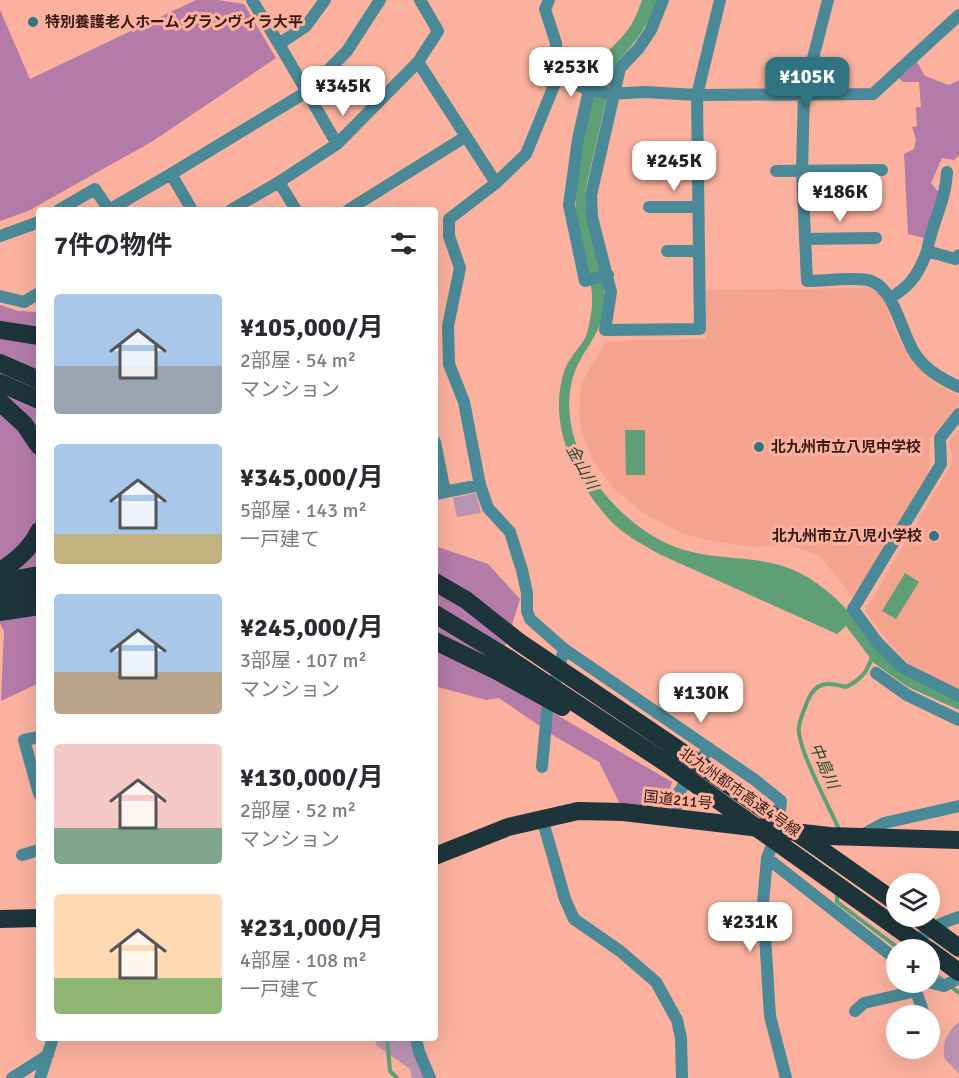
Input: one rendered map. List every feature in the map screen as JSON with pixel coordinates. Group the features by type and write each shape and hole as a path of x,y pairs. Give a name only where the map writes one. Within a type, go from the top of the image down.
{"highway":[{"path":"0,330 36,336"},
{"path":"0,363 36,379"},
{"path":"0,383 36,399"},
{"path":"0,402 24,424 36,442"},
{"path":"0,571 18,558 36,539"},
{"path":"0,582 36,576"},
{"path":"438,584 466,600 519,642"},
{"path":"0,599 36,591"},
{"name":"北九州都市高速4号線","path":"438,593 519,642 676,748 886,895"},
{"path":"0,612 36,606"},
{"name":"北九州都市高速4号線","path":"438,616 504,665 666,763 906,939"},
{"path":"438,642 504,665"},
{"name":"国道211号","path":"438,855 508,827 578,811 623,812 858,837 959,840"},
{"path":"0,919 36,918"},
{"path":"930,927 959,948"},
{"name":"北九州都市高速4号線","path":"940,961 959,972"}],"street":[{"path":"252,0 308,91 337,144"},
{"path":"279,44 306,26 324,0"},
{"path":"114,207 308,91 347,51 380,0"},
{"path":"236,207 337,144 418,62 438,31 420,0"},
{"path":"549,0 545,9 556,43 558,76 526,154 496,183 449,219 448,236 460,268 448,326 449,364 464,402 480,485 488,508 510,532 522,570 530,619 564,649 709,748 781,801 778,830 767,858 763,904 770,1016 786,1078"},
{"path":"663,0 651,30 620,68 610,94 591,195 592,217 611,292 605,330 699,329 697,95 720,0"},
{"path":"828,0 804,93 802,170 807,281 868,280 881,287 890,298 917,357 939,377 959,387"},
{"path":"558,76 591,91 610,94 645,92 697,95 873,94 959,15"},
{"path":"418,62 496,183"},
{"path":"591,91 578,139 569,205 585,281 606,276"},
{"path":"353,207 465,137"},
{"path":"776,171 882,170"},
{"path":"890,298 905,289 915,279 927,251 930,234 946,192 947,172"},
{"path":"171,174 190,207"},
{"path":"279,182 294,207"},
{"path":"64,207 95,189 107,207"},
{"path":"649,207 698,207"},
{"path":"0,236 36,223"},
{"path":"805,239 876,238"},
{"path":"667,250 699,251"},
{"path":"927,251 955,259 959,255"},
{"path":"0,296 24,302 36,295"},
{"path":"959,414 940,438 941,464 853,609 878,642 903,668 959,696"},
{"path":"438,473 440,493 480,485"},
{"path":"542,767 547,712 564,649"},
{"path":"876,673 907,695 959,720"},
{"path":"36,738 24,740 36,783"},
{"path":"674,818 679,792 709,748"},
{"path":"858,837 884,823 959,806"},
{"path":"542,818 565,899 574,919 620,951 656,982 676,1020 681,1038 682,1078"},
{"path":"22,855 36,851"},
{"path":"767,858 886,951"},
{"path":"921,939 922,934 937,925 959,917"},
{"path":"940,985 944,986 959,979"},
{"path":"855,1011 864,1003 898,993"},
{"path":"40,1078 52,1041"},
{"path":"417,1041 430,1078"},
{"path":"12,1078 48,1055"}],"shaded area":[{"path":"196,0 218,0 244,4 276,58 153,141 28,211 0,221 0,10 30,79"},
{"path":"917,62 925,76 949,85 959,80 959,155 954,160 942,158 931,183 940,194 924,238 908,234 904,154 914,149 916,139 912,127 917,126 916,107 921,107 919,82 903,82 899,78"},
{"name":"北九州市立八児中学校","path":"869,288 878,292 884,301 895,331 912,362 935,383 959,396 959,405 930,438 928,474 866,586 853,597 820,556 790,545 751,547 705,540 680,532 645,514 616,491 593,461 582,434 579,413 581,385 606,341 706,339 706,290"},
{"path":"0,305 18,311 36,312 36,684 1,701 4,631 0,624"},
{"name":"北九州市立八児小学校","path":"959,430 959,692 908,663 865,611 953,461 949,441"},
{"path":"476,493 481,513 457,517 453,498"},
{"path":"438,547 488,564 520,599 495,679 672,782 665,807 621,806 599,762 556,737 499,698 486,700 438,687"},
{"path":"959,1022 959,1074 944,1058 944,1052 948,1034"},
{"path":"375,1041 412,1041 425,1078 412,1078 410,1069 376,1045"}],"water":[{"name":"金山川","path":"642,0 657,0 650,19 637,39 614,66 585,192 585,207 605,293 599,327 573,377 569,402 572,427 579,451 591,475 607,496 645,531 666,543 700,554 767,562 798,572 827,591 844,606 892,664 916,680 959,701 959,710 908,687 874,663 846,626 837,634 659,554 638,542 607,517 585,487 576,470 563,434 559,416 559,397 565,368 586,336 592,305 590,280 576,219 581,154 588,108 597,71 604,56 631,25"},
{"path":"625,430 645,430 645,475 626,475"},
{"path":"905,573 919,582 896,619 882,611"}],"waterway":[{"name":"中島川","path":"838,827 799,736 801,717 815,689 824,684 846,687 852,684 863,674 873,655"},
{"name":"中島川","path":"837,892 837,902 886,939"},
{"name":"中島川","path":"940,978 944,981"},
{"name":"中島川","path":"950,986 959,993"},
{"path":"387,1041 390,1071 397,1078"}],"place":[{"name":"特別養護老人ホーム グランヴィラ大平","path":"33,22"},
{"name":"北九州市立八児中学校","path":"759,447"},
{"name":"北九州市立八児小学校","path":"934,536"}]}
